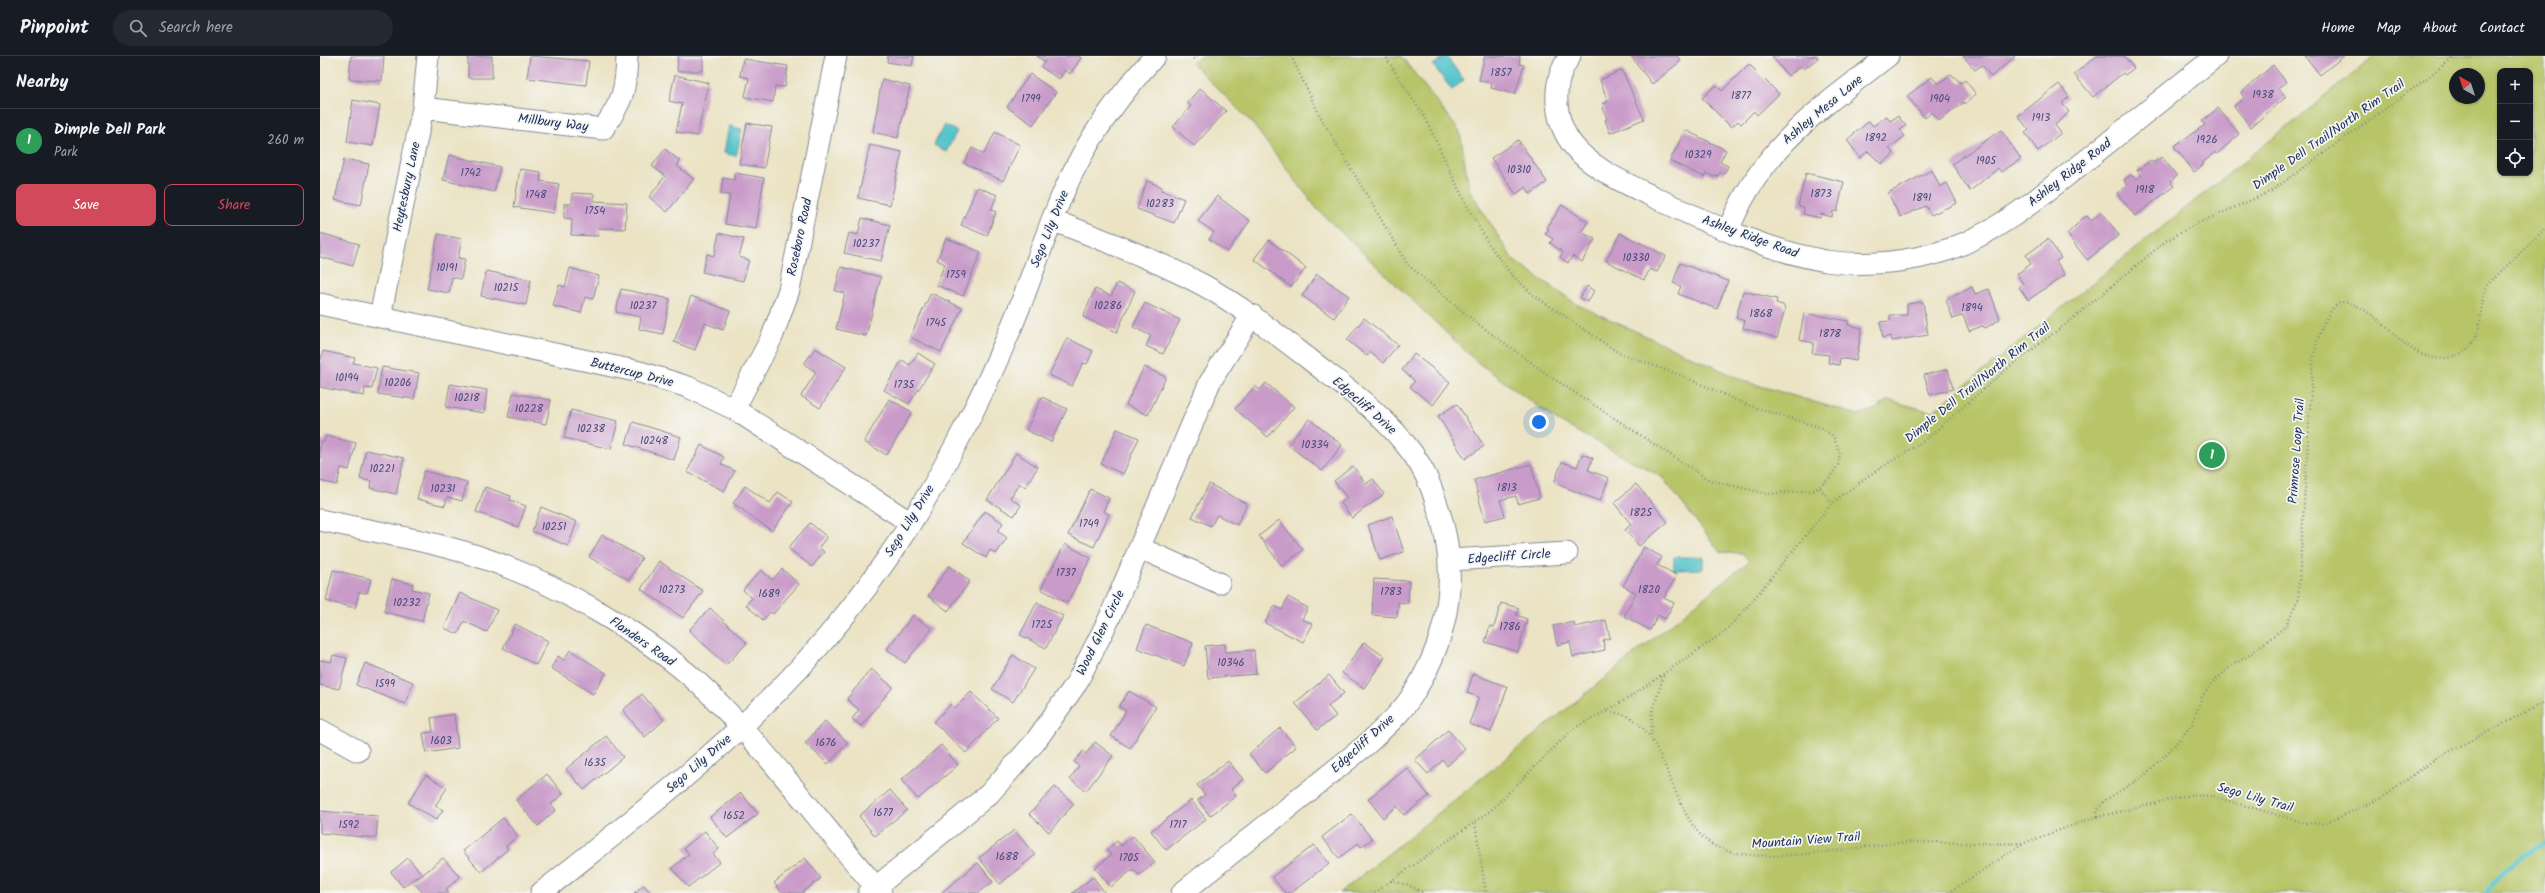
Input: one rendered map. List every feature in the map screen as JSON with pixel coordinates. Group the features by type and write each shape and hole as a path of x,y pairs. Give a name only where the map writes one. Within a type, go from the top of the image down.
{"street":[{"name":"Heytesbury Lane","path":"380,317 423,108 428,56"},
{"name":"Millbury Way","path":"423,108 603,129 620,104 626,80 627,56"},
{"name":"Roseboro Road","path":"734,408 772,337 789,290 836,56"},
{"name":"Sego Lily Drive","path":"541,893 672,787 741,727 832,630 873,578 911,523 952,452 989,379 1052,220 1075,168 1104,119 1155,56"},
{"name":"Ashley Ridge Road","path":"1570,56 1558,83 1557,103 1560,120 1567,136 1578,150 1591,162 1632,186 1728,231 1792,253 1828,261 1867,263 1907,260 1949,249 1990,231 2028,206 2216,56"},
{"name":"Ashley Mesa Lane","path":"1728,231 1739,203 1756,175 1777,149 1816,113 1888,56"},
{"name":"Edgecliff Drive","path":"1052,220 1157,262 1204,286 1252,315 1369,406 1402,439 1414,455 1431,486 1444,522 1450,560 1450,595 1444,630 1431,662 1410,699 1392,721 1366,745 1182,893"},
{"name":"Buttercup Drive","path":"320,304 640,372 688,388 734,408 911,523"},
{"name":"Wood Glen Circle","path":"875,891 989,794 1035,742 1076,684 1109,618 1210,382 1252,315"},
{"name":"Flanders Road","path":"320,520 422,541 477,556 530,576 578,600 667,658 708,693 741,727 875,891"},
{"path":"1140,548 1219,583"},
{"name":"Edgecliff Circle","path":"1450,560 1567,553"},
{"path":"320,730 358,751"}],"path":[{"path":"1193,59 1197,56"},
{"path":"1291,56 1320,116 1408,265 1474,321 1548,375 1709,480 1767,494 1806,492 1820,488 1830,479 1838,465 1840,453 1833,436 1822,428 1747,405 1685,377 1619,353 1532,294 1511,274 1488,243 1463,198 1425,118 1385,56"},
{"name":"Dimple Dell Trail/North Rim Trail","path":"1374,893 1475,823 1573,729 1608,711 1665,674 1732,624 1832,503 1868,476 1924,441 2009,367 2066,324 2166,240 2194,225 2270,192 2414,88 2455,56"},
{"name":"Primrose Loop Trail","path":"2097,817 2097,811 2104,801 2145,776 2174,746 2192,724 2202,697 2212,683 2231,666 2249,655 2286,626 2295,610 2298,599 2313,361 2322,329 2334,307 2342,302 2358,306 2388,327 2406,346 2426,356 2443,359 2463,353 2468,349 2480,329 2483,294 2487,285 2545,229"},
{"path":"1820,488 1832,503"},
{"name":"Mountain View Trail","path":"1651,740 1652,712 1665,674"},
{"name":"Sego Lily Trail","path":"1948,893 2024,843 2097,817 2135,806 2200,794 2230,800 2305,823 2324,824 2382,798 2435,759 2545,702"},
{"name":"Mountain View Trail","path":"1608,711 1630,718 1642,727 1651,740 1691,823 1706,840 1730,852 1772,856 1914,842 2024,843"},
{"path":"1475,823 1486,893"},
{"path":"1390,881 1408,885 1424,893"}],"green space":[{"path":"1202,56 1401,56 1460,132 1469,189 1513,260 1578,305 1747,382 1858,415 1876,409 1888,400 1932,412 2375,56 2545,56 2545,893 1340,893 1749,561 1742,553 1720,552 1662,477 1556,420 1476,361 1318,210 1251,122 1192,63"}],"water":[{"path":"1446,56 1464,80 1452,90 1433,65"},
{"path":"944,125 957,131 946,152 934,145"},
{"path":"729,126 742,129 736,156 724,153"},
{"path":"1674,557 1703,557 1703,569 1674,570"}],"building":[{"path":"351,56 384,56 382,81 349,79"},
{"path":"468,56 492,56 492,78 468,78"},
{"path":"530,56 589,61 586,85 527,78"},
{"path":"678,56 703,56 703,71 677,71"},
{"path":"888,56 914,56 912,66 887,62"},
{"path":"1037,56 1079,56 1081,58 1070,74 1065,70 1059,79 1041,67 1045,62"},
{"path":"1485,56 1520,56 1519,64 1524,65 1515,94 1491,88 1492,83 1479,80"},
{"path":"1631,56 1677,56 1681,61 1652,84"},
{"path":"1772,56 1817,56 1818,58 1804,69 1801,66 1788,76"},
{"path":"1963,56 2015,56 1991,77 1982,65 1975,70"},
{"path":"2097,56 2124,56 2134,68 2125,75 2123,73 2093,97 2074,74"},
{"path":"2305,56 2344,56 2320,75"},
{"path":"743,59 788,66 785,87 775,86 773,102 745,97 749,78 740,76"},
{"path":"1749,64 1779,94 1757,115 1754,111 1741,124 1738,121 1731,127 1702,98 1716,85 1722,91"},
{"path":"2273,65 2286,82 2278,88 2286,97 2251,127 2234,106 2244,98 2241,93"},
{"path":"1622,70 1644,119 1610,133 1605,120 1607,119 1602,104 1608,102 1600,80"},
{"path":"1030,74 1056,92 1033,125 1007,107"},
{"path":"1951,74 1961,83 1965,80 1976,94 1965,104 1964,102 1939,121 1932,112 1925,118 1907,96 1932,77 1938,84"},
{"path":"675,75 709,83 697,136 676,132 682,104 669,101"},
{"path":"882,79 910,86 898,138 873,132"},
{"path":"2059,84 2069,97 2062,103 2069,112 2055,125 2061,133 2038,151 2025,133 2029,130 2018,116"},
{"path":"1200,88 1226,111 1194,146 1173,127 1191,106 1187,103"},
{"path":"353,100 380,105 373,146 347,142"},
{"path":"2218,108 2239,134 2217,154 2216,152 2202,163 2204,164 2194,172 2174,146 2205,125 2202,121"},
{"path":"1887,116 1890,121 1898,116 1906,126 1900,130 1905,136 1889,148 1894,154 1881,164 1868,151 1860,158 1847,140 1869,121 1873,126"},
{"path":"747,123 772,127 764,168 739,164"},
{"path":"1685,130 1726,150 1720,162 1728,166 1724,174 1720,172 1718,176 1715,175 1714,177 1706,173 1704,177 1670,161"},
{"path":"2001,130 2021,159 2001,172 1998,168 1970,191 1952,164"},
{"path":"995,132 1020,145 1003,181 964,163 972,148 984,154"},
{"path":"1518,140 1547,182 1530,194 1526,187 1516,194 1491,158"},
{"path":"870,145 902,152 890,205 858,198"},
{"path":"665,149 680,161 677,166 694,179 667,212 649,197 665,176 652,166"},
{"path":"449,155 500,167 494,192 443,180"},
{"path":"2162,157 2177,176 2170,182 2174,186 2135,216 2117,193 2127,186 2124,180 2131,175 2136,179 2141,175 2137,171 2151,160 2153,163"},
{"path":"344,159 369,164 361,205 335,200"},
{"path":"520,169 541,172 540,181 559,184 554,213 514,207"},
{"path":"1932,170 1940,187 1947,183 1957,203 1931,215 1926,206 1900,217 1888,193"},
{"path":"735,173 764,178 756,229 725,224 730,195 721,194 723,178 734,180"},
{"path":"1806,173 1844,182 1837,212 1833,211 1832,217 1821,214 1820,218 1803,214 1804,207 1798,206"},
{"path":"1147,181 1162,187 1161,190 1184,199 1174,223 1137,209"},
{"path":"977,187 997,195 991,210 996,212 987,236 961,225"},
{"path":"572,193 594,194 594,201 627,203 625,229 598,228 598,236 571,235 572,219 564,218 564,204 572,204"},
{"path":"1217,196 1250,221 1227,252 1209,239 1214,232 1198,221"},
{"path":"1562,205 1588,222 1581,232 1595,239 1582,262 1573,256 1568,263 1560,257 1563,252 1550,243 1553,239 1545,234 1549,229 1547,228"},
{"path":"2101,212 2119,235 2087,260 2067,234 2083,218 2087,216 2091,221"},
{"path":"862,218 890,225 881,261 844,253 849,233 858,235"},
{"path":"320,233 359,244 353,266 320,257"},
{"path":"719,233 744,239 739,257 749,260 743,281 702,272 707,254 714,256"},
{"path":"1620,233 1666,256 1657,272 1650,269 1644,280 1606,261"},
{"path":"438,234 462,239 458,258 465,259 461,279 452,277 449,293 427,289"},
{"path":"946,238 981,252 963,296 936,285 945,264 937,260"},
{"path":"2048,239 2061,258 2056,261 2065,275 2028,300 2019,287 2023,284 2017,274 2031,264 2026,255"},
{"path":"1269,240 1306,268 1291,287 1254,259"},
{"path":"1680,263 1728,281 1717,309 1678,294 1681,286 1673,283"},
{"path":"841,267 881,277 866,336 836,329 845,293 835,291"},
{"path":"570,268 599,276 593,299 585,297 581,313 553,306 559,285 565,287"},
{"path":"486,271 531,280 526,305 481,296"},
{"path":"1317,274 1349,296 1334,318 1302,296"},
{"path":"1117,283 1135,291 1117,332 1083,317 1095,289 1111,296"},
{"path":"1587,286 1594,291 1588,302 1580,298"},
{"path":"1972,287 1975,294 1989,289 2000,319 1986,328 1982,326 1969,331 1963,315 1953,319 1946,300"},
{"path":"621,289 670,299 663,334 639,329 641,317 616,312"},
{"path":"1743,291 1777,299 1776,303 1783,305 1785,309 1777,338 1743,328 1745,321 1736,318"},
{"path":"931,293 962,308 941,352 910,337"},
{"path":"691,296 730,311 723,330 705,323 695,350 674,342"},
{"path":"1923,302 1928,335 1892,341 1891,336 1883,338 1880,322 1890,321 1890,315 1907,315 1907,304"},
{"path":"1145,303 1180,320 1163,354 1146,346 1151,336 1133,327"},
{"path":"1804,313 1848,321 1848,325 1862,328 1856,361 1840,358 1839,365 1828,363 1829,355 1812,353 1814,343 1799,340"},
{"path":"1364,318 1398,345 1383,363 1370,352 1367,356 1347,340"},
{"path":"1067,338 1093,351 1087,364 1083,363 1072,386 1049,375"},
{"path":"815,348 846,367 820,408 801,396 816,372 804,364"},
{"path":"323,351 355,358 353,363 377,368 372,389 365,388 364,396 320,387 320,364"},
{"path":"918,353 935,364 909,404 884,390 902,360 910,365"},
{"path":"1414,354 1450,382 1433,405 1410,387 1415,381 1402,370"},
{"path":"382,367 419,373 414,399 378,394"},
{"path":"1144,367 1166,377 1148,415 1126,405"},
{"path":"1948,369 1953,389 1930,395 1924,375"},
{"path":"1266,383 1294,407 1268,437 1235,409 1255,386 1260,390"},
{"path":"450,384 487,390 484,413 446,407"},
{"path":"513,393 551,400 546,424 508,417"},
{"path":"1042,397 1067,409 1051,442 1026,430"},
{"path":"889,399 912,412 887,455 864,442"},
{"path":"1457,404 1484,446 1465,459 1438,416"},
{"path":"571,410 618,421 611,449 564,438"},
{"path":"1309,419 1342,445 1322,471 1288,445"},
{"path":"633,422 681,437 674,460 626,444"},
{"path":"1117,429 1139,438 1123,474 1101,464"},
{"path":"326,436 356,443 349,470 341,468 337,485 320,481 320,441 324,442"},
{"path":"701,445 724,457 721,464 735,471 724,491 687,472"},
{"path":"366,450 404,458 396,494 370,488 371,481 360,479"},
{"path":"1016,453 1038,467 1025,487 1019,484 1010,498 1021,505 1014,516 987,500"},
{"path":"1582,454 1593,458 1588,470 1609,478 1600,501 1554,483 1562,462 1577,467"},
{"path":"1531,464 1540,498 1518,504 1516,496 1500,500 1505,516 1485,521 1474,480"},
{"path":"1353,466 1366,484 1373,479 1384,494 1352,518 1341,503 1347,498 1334,481"},
{"path":"424,471 467,482 462,501 447,497 445,506 417,499"},
{"path":"1209,484 1247,504 1237,525 1217,515 1211,526 1192,517"},
{"path":"1636,484 1668,522 1639,546 1625,530 1631,524 1614,503"},
{"path":"745,486 770,503 778,492 793,502 772,531 733,503"},
{"path":"485,487 511,496 510,500 526,506 518,527 476,512"},
{"path":"1090,489 1109,498 1103,511 1109,514 1094,547 1068,535"},
{"path":"541,507 577,522 568,546 532,531"},
{"path":"985,511 1003,523 998,531 1007,538 996,554 990,550 986,558 963,543"},
{"path":"1392,516 1404,552 1380,560 1368,525"},
{"path":"1279,520 1303,550 1282,566 1259,536"},
{"path":"810,523 827,537 819,547 824,552 812,567 788,548"},
{"path":"602,535 642,558 629,580 589,557"},
{"path":"1065,544 1091,558 1067,603 1041,589"},
{"path":"1644,547 1662,557 1657,565 1677,575 1664,598 1674,603 1665,619 1658,615 1650,630 1624,616 1636,593 1623,586"},
{"path":"659,561 703,591 683,618 641,589"},
{"path":"949,566 970,581 948,611 928,596"},
{"path":"782,569 799,584 773,614 770,612 763,620 746,605 752,598 743,590 761,570 772,580"},
{"path":"333,570 371,579 367,593 359,592 355,608 326,601"},
{"path":"392,579 413,584 412,589 429,593 422,621 384,612"},
{"path":"1374,579 1409,581 1408,603 1398,602 1397,617 1372,615"},
{"path":"460,593 497,610 487,632 464,621 458,634 444,628"},
{"path":"1288,597 1308,608 1302,619 1313,624 1303,642 1265,623 1274,606 1282,610"},
{"path":"1037,602 1063,616 1046,648 1020,635"},
{"path":"1501,603 1519,608 1516,615 1527,619 1518,652 1485,642 1490,626 1494,627"},
{"path":"710,608 747,643 726,665 689,630"},
{"path":"913,615 932,629 905,663 887,649"},
{"path":"1606,620 1610,638 1603,640 1605,650 1573,657 1570,642 1557,645 1553,626 1574,622 1575,627"},
{"path":"515,624 548,641 536,665 503,648"},
{"path":"1146,625 1193,643 1184,666 1137,648"},
{"path":"1364,642 1385,657 1364,688 1342,673"},
{"path":"1225,644 1225,652 1254,650 1256,674 1208,678 1205,646"},
{"path":"570,650 606,673 593,694 551,668 558,656 564,660"},
{"path":"333,655 347,658 339,689 320,685 320,660 331,662"},
{"path":"1013,655 1034,669 1013,702 992,689"},
{"path":"365,663 413,682 405,704 356,685"},
{"path":"871,669 893,687 861,726 852,719 859,710 847,699"},
{"path":"1473,674 1508,687 1491,732 1469,724 1479,697 1467,693"},
{"path":"1329,675 1344,693 1328,706 1336,716 1317,730 1295,703"},
{"path":"1129,691 1156,707 1130,748 1111,736 1126,711 1119,707"},
{"path":"971,692 998,718 966,753 934,722 951,704 955,708"},
{"path":"642,694 664,720 645,737 623,710"},
{"path":"454,714 458,748 426,753 423,733 433,732 431,718"},
{"path":"825,721 848,743 828,764 805,743"},
{"path":"1280,728 1296,747 1265,773 1249,754"},
{"path":"1448,730 1465,749 1447,766 1443,760 1428,774 1415,760"},
{"path":"606,736 623,757 584,790 566,769"},
{"path":"1095,742 1113,756 1086,791 1070,779 1079,766 1074,762 1083,751 1086,754"},
{"path":"941,745 958,765 918,799 901,780"},
{"path":"1228,761 1243,779 1231,789 1236,796 1210,816 1198,800 1205,795 1197,785"},
{"path":"1407,768 1429,796 1404,815 1397,806 1383,818 1368,799"},
{"path":"547,774 563,794 551,804 556,810 538,826 516,800"},
{"path":"426,775 447,788 435,806 443,810 436,820 408,803"},
{"path":"1055,787 1074,804 1049,832 1029,814"},
{"path":"890,790 907,810 875,836 859,816"},
{"path":"741,793 758,814 727,838 710,817"},
{"path":"1191,800 1206,819 1166,850 1151,831"},
{"path":"320,811 378,816 376,838 320,833"},
{"path":"1352,814 1372,839 1361,847 1358,843 1339,858 1322,837"},
{"path":"503,818 518,836 506,846 508,849 481,872 463,851"},
{"path":"1014,830 1035,855 1000,884 979,858"},
{"path":"705,831 719,849 713,854 720,862 688,887 672,868 689,854 684,848"},
{"path":"1133,836 1155,862 1139,875 1133,869 1111,887 1095,868 1111,855 1107,850 1117,841 1121,846"},
{"path":"1314,845 1329,863 1291,893 1285,893 1272,877"},
{"path":"408,858 421,873 403,887 391,872"},
{"path":"443,858 460,877 446,889 449,893 423,893 413,882"},
{"path":"805,858 821,878 802,893 782,893 774,883"},
{"path":"978,863 993,882 978,893 941,893"},
{"path":"1093,877 1105,893 1072,893"},
{"path":"644,885 651,893 634,893"}],"waterway":[{"path":"2486,893 2498,877 2512,864 2545,844"}],"place":[{"name":"Dimple Dell Park","path":"2212,455"}]}
